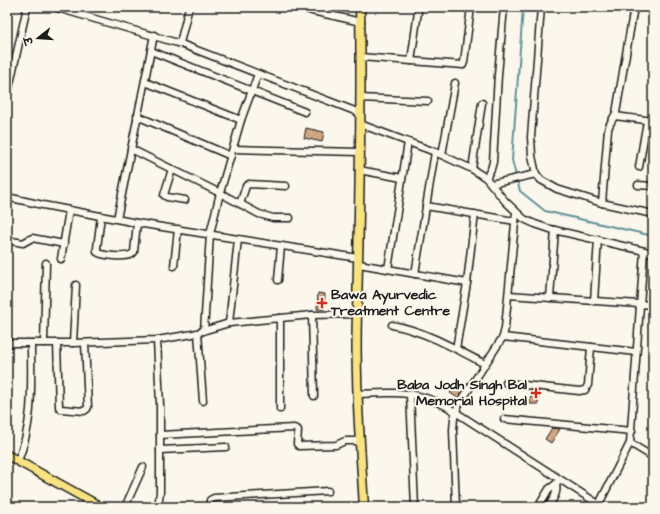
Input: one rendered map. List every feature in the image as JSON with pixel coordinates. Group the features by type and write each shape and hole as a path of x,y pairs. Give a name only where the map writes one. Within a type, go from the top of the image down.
{"main road":[{"path":"360,7 360,152 357,314 358,394 364,507"},
{"path":"7,455 101,507"}],"street":[{"path":"7,97 27,7"},
{"path":"54,7 180,43 360,114"},
{"path":"180,43 189,7"},
{"path":"300,7 361,22"},
{"path":"360,57 463,65 470,7"},
{"path":"486,178 493,162 504,7"},
{"path":"541,7 531,137 536,174 547,185 557,189 602,203 653,214"},
{"path":"602,203 608,129 615,116 617,108 634,7"},
{"path":"411,61 418,12"},
{"path":"117,219 154,36"},
{"path":"151,51 305,112"},
{"path":"203,401 201,332 210,234 241,120 258,74"},
{"path":"144,82 241,120"},
{"path":"442,155 455,84"},
{"path":"360,98 428,101"},
{"path":"472,169 482,102"},
{"path":"137,116 231,156"},
{"path":"615,116 650,121 639,167"},
{"path":"360,124 435,152 472,169 486,178 516,213 535,224 653,253"},
{"path":"388,269 408,142"},
{"path":"131,149 266,217 290,218"},
{"path":"233,149 360,152"},
{"path":"415,274 435,152"},
{"path":"172,169 164,195 167,197 185,200"},
{"path":"359,170 402,178"},
{"path":"491,184 536,174"},
{"path":"240,204 246,186 249,184 286,186"},
{"path":"638,185 653,186"},
{"path":"7,197 137,223 281,246 358,261 388,269 467,283"},
{"path":"426,206 515,221"},
{"path":"61,259 69,210"},
{"path":"456,507 453,430 456,412 502,337 507,318 516,213"},
{"path":"456,349 467,283 475,214"},
{"path":"101,216 97,248 97,252 101,254 127,256 132,254 134,252 137,223"},
{"path":"174,266 178,229"},
{"path":"550,298 556,230"},
{"path":"7,240 22,243 32,238 64,244"},
{"path":"229,323 238,239"},
{"path":"594,301 598,239"},
{"path":"278,280 281,246"},
{"path":"358,394 410,394 425,397 446,406 558,481 601,506 630,443 632,432 639,304 644,250"},
{"path":"44,343 46,264"},
{"path":"73,343 76,285"},
{"path":"509,295 653,305"},
{"path":"7,343 85,343 157,340 201,332 229,323 312,315 357,314"},
{"path":"312,315 314,396"},
{"path":"280,318 280,409"},
{"path":"392,325 410,329 456,349 485,364"},
{"path":"502,337 636,352"},
{"path":"157,340 160,405 160,498 158,507"},
{"path":"18,461 24,445 31,407 31,343"},
{"path":"57,343 59,407 61,409 84,411 88,407 85,343"},
{"path":"506,383 579,391 585,390 588,386 591,347"},
{"path":"410,394 415,507"},
{"path":"504,419 632,432"},
{"path":"160,435 294,428 298,430 297,444 299,446 336,444 345,441 360,441"},
{"path":"630,443 653,457"},
{"path":"160,450 226,447"},
{"path":"125,507 143,467"},
{"path":"538,507 549,489 558,481"},
{"path":"548,507 556,494 558,481"},
{"path":"210,507 210,500 214,498 328,491"}],"building":[{"path":"323,7 342,7 340,13 323,9"},
{"path":"306,128 324,132 322,142 304,138"},
{"path":"318,293 325,294 324,309 317,309"},
{"path":"458,381 462,383 458,391 461,393 458,398 450,393"},
{"path":"531,390 539,391 538,404 530,404"},
{"path":"552,428 560,429 551,443 545,439"}],"waterway":[{"path":"523,7 512,160 520,191 545,211 653,236"}],"place":[{"name":"Bawa Ayurvedic Treatment Centre","path":"322,303"},
{"name":"Baba Jodh Singh Bal Memorial Hospital","path":"536,393"}]}
